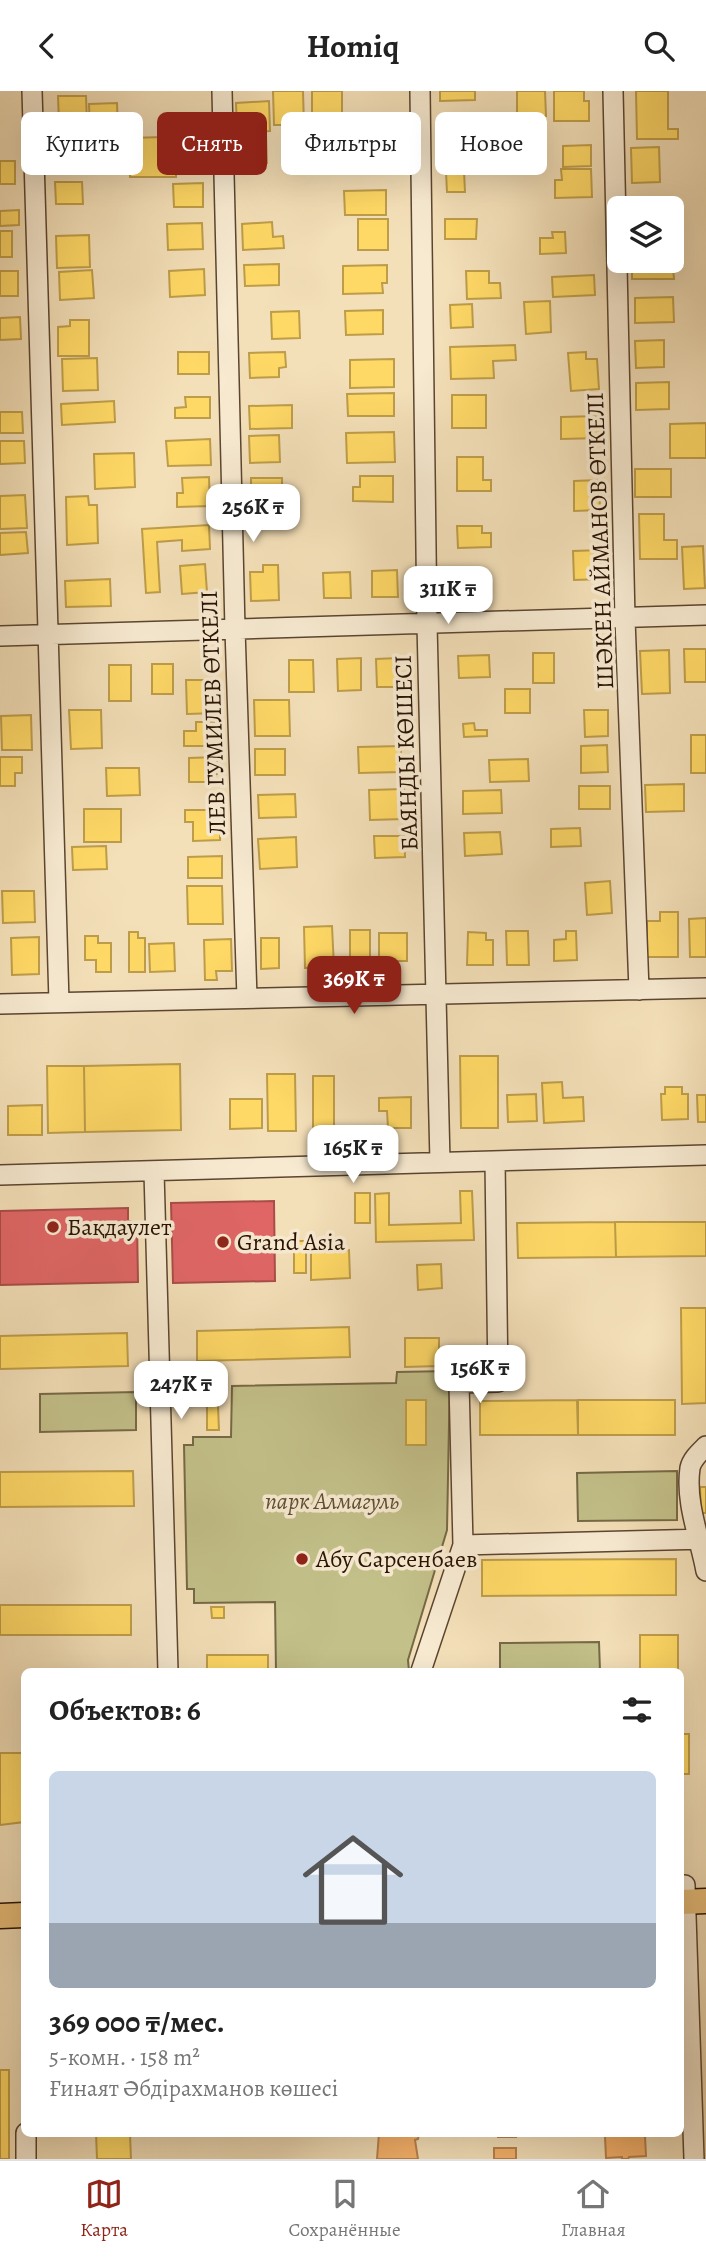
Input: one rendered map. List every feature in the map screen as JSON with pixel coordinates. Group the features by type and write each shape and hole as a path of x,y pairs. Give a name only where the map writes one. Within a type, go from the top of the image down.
{"main road":[{"path":"0,1900 21,1899"},
{"path":"0,1916 21,1915"}],"street":[{"path":"32,91 60,1002"},
{"name":"ЛЕВ ГУМИЛЕВ ӨТКЕЛІ","path":"222,91 247,998"},
{"name":"БАЯНДЫ КӨШЕСІ","path":"420,91 440,1162"},
{"name":"ШӘКЕН АЙМАНОВ ӨТКЕЛІ","path":"613,91 625,619 639,990"},
{"path":"0,636 706,615"},
{"path":"0,1004 706,988"},
{"path":"0,1175 706,1154"},
{"path":"422,1668 463,1545 459,1383 498,1382 495,1161"},
{"path":"154,1172 168,1668"},
{"path":"706,1446 695,1457 691,1467 692,1516 703,1539 706,1571"},
{"path":"463,1545 703,1539"},
{"path":"691,1893 694,2159"},
{"path":"26,2137 26,2159"}],"green space":[{"name":"парк Алмагуль","path":"450,1371 447,1530 408,1660 409,1668 276,1668 275,1602 194,1603 194,1589 187,1589 184,1445 193,1445 193,1437 231,1437 232,1386 396,1383 397,1372"},
{"path":"136,1392 136,1430 40,1432 40,1394"},
{"path":"677,1471 677,1520 578,1521 577,1473"},
{"path":"599,1642 600,1668 500,1668 500,1643"}],"building: Жильё":[{"path":"273,91 303,91 304,112 281,112 281,125 274,125"},
{"path":"312,91 342,91 342,112 312,112"},
{"path":"440,91 475,91 475,100 440,101"},
{"path":"517,91 545,91 546,112 517,112"},
{"path":"554,91 584,91 584,101 589,101 589,121 554,121"},
{"path":"636,91 668,91 668,129 678,129 678,139 637,139"},
{"path":"58,96 86,96 87,112 59,112"},
{"path":"269,101 270,131 267,131 267,112 236,112 236,103"},
{"path":"117,103 117,112 89,112 89,104"},
{"path":"157,137 157,175 176,177 130,177 143,175 143,138"},
{"path":"591,145 591,166 563,167 563,146"},
{"path":"659,147 660,182 632,183 631,148"},
{"path":"0,161 15,161 15,184 0,184"},
{"path":"561,169 591,169 592,197 555,198 555,180 562,180"},
{"path":"446,175 464,175 465,192 447,192"},
{"path":"55,182 82,182 83,204 56,204"},
{"path":"203,183 203,207 174,207 173,184"},
{"path":"386,190 386,215 345,215 344,191"},
{"path":"19,210 19,225 0,226 0,211"},
{"path":"358,219 388,219 388,250 358,250"},
{"path":"445,219 477,219 476,239 445,239"},
{"path":"272,222 273,237 283,236 284,248 243,250 242,224"},
{"path":"202,223 203,249 168,250 167,224"},
{"path":"0,231 12,231 12,257 0,257"},
{"path":"552,232 565,232 566,253 540,254 540,238 553,238"},
{"path":"89,235 90,267 57,268 56,236"},
{"path":"279,264 279,285 245,286 244,265"},
{"path":"387,265 387,283 382,283 383,293 343,294 343,266"},
{"path":"204,269 205,295 170,297 169,271"},
{"path":"92,270 94,298 60,300 59,272"},
{"path":"0,271 18,271 18,296 0,296"},
{"path":"466,271 489,271 489,283 500,283 501,298 467,299"},
{"path":"632,273 674,273 674,279 632,279"},
{"path":"594,275 595,295 553,297 552,277"},
{"path":"673,297 674,322 635,323 635,298"},
{"path":"550,301 551,332 526,334 524,302"},
{"path":"472,304 473,327 451,328 450,305"},
{"path":"383,310 383,334 346,335 345,311"},
{"path":"299,311 300,338 272,339 271,312"},
{"path":"20,317 21,339 0,340 0,318"},
{"path":"70,320 89,320 89,356 58,356 58,327 70,326"},
{"path":"664,340 664,367 636,368 635,341"},
{"path":"515,345 516,360 493,361 494,378 451,379 450,347"},
{"path":"178,352 209,352 209,374 178,374"},
{"path":"285,352 286,367 279,368 279,377 250,378 249,353"},
{"path":"586,352 586,359 597,359 599,389 571,391 568,353"},
{"path":"97,358 98,390 63,391 62,359"},
{"path":"394,359 394,387 350,388 350,360"},
{"path":"669,382 669,409 636,410 636,383"},
{"path":"394,393 394,416 348,416 347,394"},
{"path":"452,395 486,395 486,428 452,428"},
{"path":"185,397 210,397 210,418 175,418 175,408 186,407"},
{"path":"114,401 115,422 62,425 61,404"},
{"path":"292,405 292,428 250,429 249,406"},
{"path":"0,412 22,412 23,433 0,433"},
{"path":"599,416 600,438 561,439 561,417"},
{"path":"706,423 706,458 670,458 670,424"},
{"path":"394,432 395,462 347,463 346,433"},
{"path":"279,435 280,462 250,463 249,436"},
{"path":"210,439 211,465 168,466 166,441"},
{"path":"0,441 24,441 25,463 0,464"},
{"path":"134,453 135,487 95,489 94,454"},
{"path":"457,457 483,457 483,480 491,480 491,491 457,491"},
{"path":"635,469 671,469 671,497 635,497"},
{"path":"360,476 393,476 393,502 353,501 353,487 360,487"},
{"path":"209,477 210,506 177,507 177,493 183,493 182,478"},
{"path":"251,478 282,478 282,510 251,510"},
{"path":"599,480 600,510 574,511 574,481"},
{"path":"25,495 27,528 0,529 0,496"},
{"path":"88,496 89,505 97,505 98,543 67,545 66,497"},
{"path":"639,514 664,514 664,540 677,540 677,559 640,559"},
{"path":"209,525 210,549 182,551 182,540 157,542 160,592 146,593 142,529"},
{"path":"457,526 482,526 482,533 491,533 491,547 458,548"},
{"path":"26,532 28,553 0,555 0,533"},
{"path":"703,546 705,588 684,589 682,547"},
{"path":"601,550 602,579 574,580 573,551"},
{"path":"205,564 207,592 182,594 180,566"},
{"path":"263,565 278,565 279,600 251,601 250,572 263,572"},
{"path":"397,570 398,597 372,597 372,571"},
{"path":"350,572 351,598 324,598 323,573"},
{"path":"110,579 111,606 66,607 65,581"},
{"path":"684,649 706,649 706,682 685,682"},
{"path":"669,650 670,693 642,694 640,651"},
{"path":"533,653 554,653 554,683 533,683"},
{"path":"489,655 490,677 459,678 458,656"},
{"path":"361,658 361,690 338,691 337,659"},
{"path":"398,658 399,687 377,687 376,659"},
{"path":"289,660 313,660 314,692 289,692"},
{"path":"152,664 173,664 173,694 152,694"},
{"path":"109,665 131,665 131,701 109,701"},
{"path":"186,680 217,680 217,713 187,714"},
{"path":"505,689 530,689 530,713 505,713"},
{"path":"254,700 289,700 290,736 255,736"},
{"path":"69,710 101,710 102,748 71,749"},
{"path":"584,710 608,710 608,736 585,737"},
{"path":"31,715 32,750 2,750 1,716"},
{"path":"196,722 214,722 214,746 184,746 184,731 196,731"},
{"path":"474,723 475,730 487,730 487,736 464,737 463,724"},
{"path":"691,735 706,735 706,773 691,773"},
{"path":"607,745 608,772 581,773 581,746"},
{"path":"401,746 401,772 359,773 358,747"},
{"path":"255,749 285,749 285,775 255,775"},
{"path":"0,757 22,757 22,773 15,773 15,786 0,786"},
{"path":"217,757 214,782 189,782 189,758"},
{"path":"528,759 529,781 490,782 489,760"},
{"path":"106,768 139,768 140,795 107,796"},
{"path":"684,784 684,811 646,812 645,785"},
{"path":"579,786 610,786 610,809 579,809"},
{"path":"404,789 405,819 370,820 369,790"},
{"path":"501,790 502,813 463,814 463,791"},
{"path":"295,794 296,817 259,818 258,795"},
{"path":"84,809 121,809 121,842 84,842"},
{"path":"185,810 220,810 220,840 193,841 193,822 185,822"},
{"path":"580,828 581,846 551,847 551,829"},
{"path":"500,832 502,854 465,856 464,833"},
{"path":"374,836 404,836 405,857 375,858"},
{"path":"296,837 297,867 260,869 258,839"},
{"path":"106,846 107,869 73,870 72,847"},
{"path":"222,856 222,878 188,878 188,857"},
{"path":"610,881 612,913 587,915 585,883"},
{"path":"187,886 222,886 223,924 188,924"},
{"path":"2,891 34,891 35,922 3,923"},
{"path":"660,912 678,912 678,957 647,957 647,921 660,921"},
{"path":"706,918 706,957 690,957 689,919"},
{"path":"332,926 334,967 305,968 304,927"},
{"path":"350,930 370,930 370,969 350,969"},
{"path":"506,931 528,931 529,965 507,965"},
{"path":"566,931 576,931 577,960 554,961 554,940 566,939"},
{"path":"129,932 138,932 138,938 145,938 145,972 129,972"},
{"path":"468,932 486,933 486,940 493,940 493,965 467,965"},
{"path":"379,933 407,933 407,961 379,961"},
{"path":"85,936 98,936 98,943 111,943 111,972 96,972 96,960 85,960"},
{"path":"39,937 39,974 12,975 11,938"},
{"path":"261,938 279,938 279,968 261,969"},
{"path":"231,939 232,971 216,971 217,980 205,980 204,940"},
{"path":"174,943 175,971 150,972 149,944"},
{"path":"460,1056 498,1056 498,1128 461,1128"},
{"path":"180,1064 181,1130 85,1132 84,1066"},
{"path":"47,1066 84,1066 85,1132 48,1133"},
{"path":"267,1074 295,1074 296,1131 268,1131"},
{"path":"313,1076 334,1076 334,1128 313,1128"},
{"path":"562,1082 563,1098 583,1097 584,1121 544,1123 542,1083"},
{"path":"665,1087 682,1087 682,1094 688,1094 688,1119 662,1120 661,1094 665,1094"},
{"path":"536,1094 537,1121 508,1122 507,1095"},
{"path":"697,1095 706,1095 706,1122 698,1122"},
{"path":"411,1097 411,1128 388,1128 387,1111 379,1111 379,1098"},
{"path":"230,1099 262,1099 262,1128 230,1129"},
{"path":"42,1105 42,1135 8,1135 8,1106"},
{"path":"460,1191 472,1191 474,1240 376,1242 375,1194 389,1193 389,1225 461,1223"},
{"path":"355,1193 370,1193 370,1223 355,1223"},
{"path":"615,1222 616,1257 518,1258 517,1223"},
{"path":"615,1222 706,1222 706,1256 616,1257"},
{"path":"294,1241 306,1241 306,1273 294,1273"},
{"path":"323,1244 337,1244 337,1251 349,1250 350,1278 311,1280 311,1252 324,1251"},
{"path":"441,1264 442,1288 418,1290 417,1265"},
{"path":"681,1308 706,1308 706,1403 682,1404"},
{"path":"349,1327 350,1357 197,1361 197,1331"},
{"path":"127,1333 128,1366 0,1369 0,1336"},
{"path":"405,1338 439,1338 439,1366 405,1367"},
{"path":"406,1400 426,1400 426,1445 406,1445"},
{"path":"577,1400 578,1435 480,1435 480,1401"},
{"path":"578,1400 675,1400 675,1435 578,1435"},
{"path":"207,1406 218,1406 219,1430 207,1430"},
{"path":"133,1471 134,1506 0,1507 0,1472"},
{"path":"700,1487 706,1487 706,1513 701,1513"},
{"path":"676,1559 676,1595 482,1596 482,1560"},
{"path":"0,1605 131,1605 131,1635 0,1635"},
{"path":"211,1607 224,1607 224,1618 212,1618"},
{"path":"640,1635 678,1635 678,1668 640,1668"},
{"path":"207,1655 268,1655 268,1668 207,1668"},
{"path":"684,1734 689,1734 689,1774 684,1774"},
{"path":"0,1753 21,1753 21,1822 0,1825"},
{"path":"0,2070 9,2070 9,2159 0,2159"},
{"path":"96,2137 130,2137 131,2159 97,2159"}],"building: Торговля":[{"name":"Grand Asia","path":"274,1201 275,1281 173,1283 171,1203"},
{"path":"128,1208 128,1221 137,1223 138,1282 0,1285 0,1211"}],"building: Медицина":[{"path":"379,2137 418,2137 415,2140 418,2159 377,2159"},
{"path":"605,2137 645,2137 646,2156 606,2158"},
{"path":"494,2148 516,2148 516,2159 494,2159"}],"place":[{"name":"Бақдаулет","path":"53,1227"},
{"name":"Grand Asia","path":"223,1242"},
{"name":"Абу Сарсенбаев","path":"302,1559"}]}
